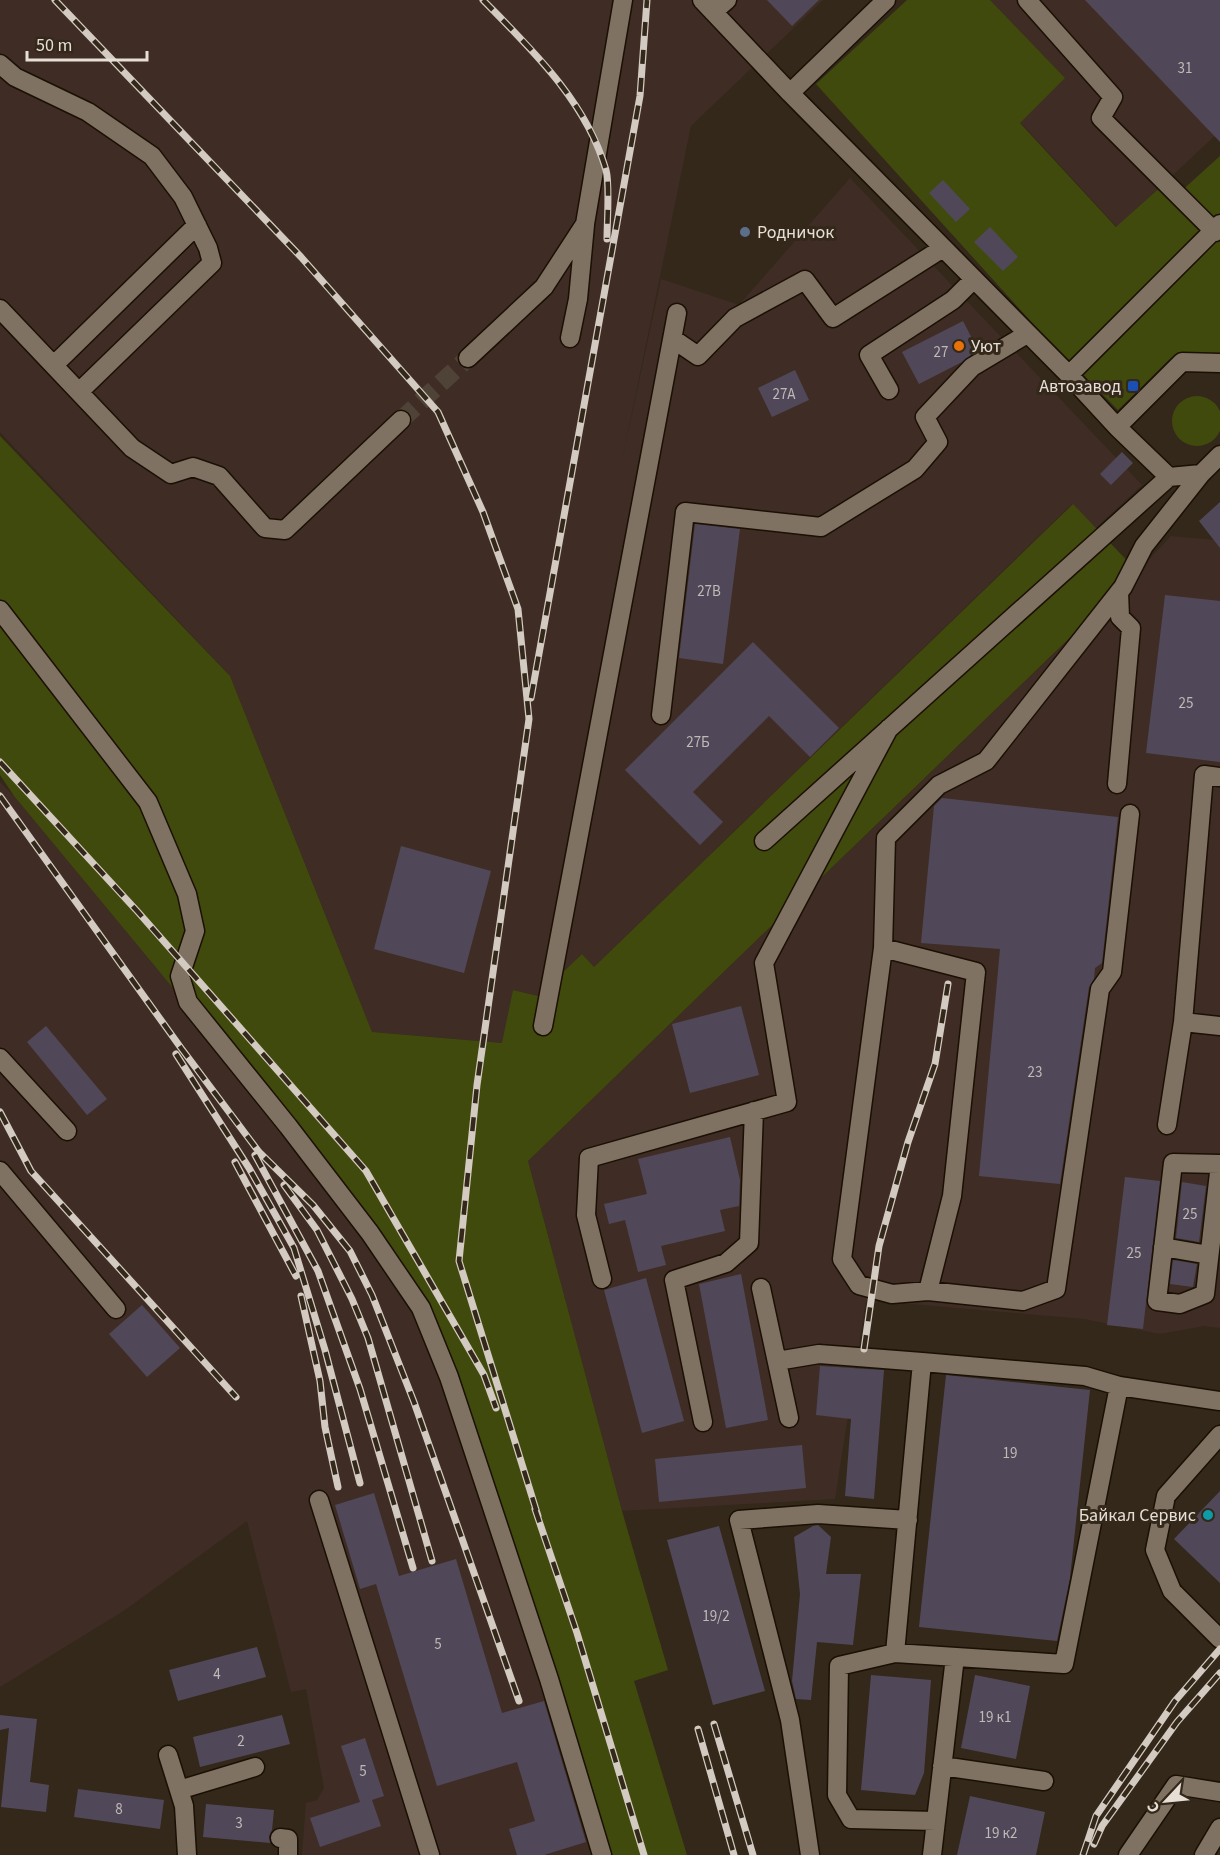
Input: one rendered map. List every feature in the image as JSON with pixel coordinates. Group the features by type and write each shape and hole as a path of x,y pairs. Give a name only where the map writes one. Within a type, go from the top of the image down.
{"street":[{"path":"570,338 578,299 585,224 623,0"},
{"path":"790,93 886,0"},
{"path":"1027,0 1113,97 1101,118 1217,228 1069,375"},
{"path":"714,4 790,93 1069,375 1117,427 1169,477"},
{"path":"0,64 15,77 88,112 152,156 183,197 208,248 212,263 80,392"},
{"path":"468,358 544,287 585,224"},
{"path":"54,365 197,225"},
{"path":"673,339 698,356 735,318 806,280 833,318 943,248"},
{"path":"889,390 868,355 953,300 974,279"},
{"path":"0,309 132,448 171,474 194,467 219,476 265,528 285,530 401,420"},
{"path":"543,1026 677,313"},
{"path":"662,716 685,512 821,528 915,469 938,442 926,417 972,367 1027,334"},
{"path":"1117,427 1182,362 1220,363"},
{"path":"1131,814 1112,972 1100,989 1056,1289 1023,1301 928,1291 892,1294 859,1285 842,1259 883,948 886,838 939,785 986,761 1119,592 1144,546 1200,474 1220,455"},
{"path":"764,841 1169,477 1200,474"},
{"path":"1117,784 1131,628 1120,617 1119,592"},
{"path":"0,610 148,802 187,894 195,931 180,976 188,1002 370,1233 421,1308 453,1388 549,1679 602,1855"},
{"path":"602,1279 586,1215 589,1158 787,1101 764,963 889,728"},
{"path":"1167,1125 1183,1022 1204,775 1220,777"},
{"path":"883,948 976,972 952,1196 928,1291"},
{"path":"1183,1022 1220,1026"},
{"path":"0,1058 67,1131"},
{"path":"703,1422 674,1280 726,1263 749,1243 754,1111"},
{"path":"1173,1163 1220,1164 1205,1294 1180,1304 1158,1301 1164,1247 1173,1163"},
{"path":"0,1172 116,1309"},
{"path":"1164,1247 1209,1255"},
{"path":"761,1288 789,1418"},
{"path":"777,1361 819,1354 1085,1376 1119,1386 1220,1401"},
{"path":"895,1653 922,1362"},
{"path":"936,1821 851,1819 837,1795 839,1666 895,1653 1064,1664 1119,1386"},
{"path":"1220,1435 1166,1496 1155,1550 1172,1591 1220,1639"},
{"path":"319,1500 430,1855"},
{"path":"810,1855 790,1720 739,1520 818,1514 908,1520"},
{"path":"932,1855 955,1657"},
{"path":"168,1755 184,1806 187,1855"},
{"path":"942,1766 1044,1781"},
{"path":"179,1790 255,1767"},
{"path":"1128,1855 1176,1785 1220,1791"},
{"path":"1204,1855 1220,1828"},
{"path":"280,1838 288,1839 288,1855"}],"shaded area":[{"path":"0,0 823,0 691,126 619,475 661,279 739,305 850,178 1142,485 1096,528 1072,504 594,967 582,954 538,996 513,990 503,1043 372,1032 230,676 0,432"},
{"path":"990,0 1220,0 1220,131 1117,227 1020,122 1065,78"},
{"path":"1220,535 1220,1328 1204,1326 1160,1334 1084,1319 866,1300 835,1499 622,1511 528,1161 1123,587 1171,536 1214,540"},
{"path":"0,782 355,1205 444,1341 606,1855 302,1855 306,1803 317,1800 324,1788 306,1689 291,1692 247,1521 125,1610 0,1687"}],"green space":[{"path":"907,0 990,0 1065,78 1020,123 1116,227 1165,183 1178,194 1220,156 1220,353 1171,358 1118,410 1035,326 816,84"},
{"path":"1192,396 1202,396 1215,403 1222,416 1222,426 1215,439 1202,446 1192,446 1183,442 1176,435 1172,426 1172,416 1176,407 1183,400"},
{"path":"0,436 230,676 372,1032 502,1043 513,990 538,996 582,954 594,967 1073,504 1138,572 528,1161 622,1511 668,1670 634,1681 687,1855 606,1855 444,1341 355,1205 14,796 0,775"}],"building":[{"path":"767,0 819,0 792,26"},
{"path":"1085,0 1220,0 1220,142"},
{"path":"943,180 970,209 956,222 929,193"},
{"path":"990,227 1018,257 1003,271 974,242"},
{"path":"963,321 978,350 962,362 919,384 902,352"},
{"path":"795,370 809,400 772,417 758,388"},
{"path":"1122,452 1133,463 1111,485 1100,474"},
{"path":"1220,502 1220,548 1199,521"},
{"path":"695,524 740,529 723,664 679,658"},
{"path":"1165,595 1220,601 1220,762 1146,753"},
{"path":"753,642 839,728 810,757 769,716 693,792 723,822 700,845 625,770"},
{"path":"942,798 1118,817 1102,963 1095,968 1094,979 1089,987 1060,1184 979,1176 1000,949 921,943 934,806"},
{"path":"401,846 491,871 464,973 374,949"},
{"path":"741,1006 759,1075 690,1093 672,1024"},
{"path":"46,1026 107,1099 87,1115 27,1042"},
{"path":"730,1137 740,1180 739,1206 720,1210 725,1231 661,1246 666,1265 638,1272 625,1220 609,1224 604,1204 647,1194 638,1159"},
{"path":"1125,1177 1160,1181 1143,1329 1107,1325"},
{"path":"1182,1182 1206,1186 1199,1242 1176,1238"},
{"path":"1173,1260 1197,1264 1193,1287 1170,1284"},
{"path":"741,1274 768,1420 726,1428 699,1284"},
{"path":"646,1278 684,1421 642,1433 604,1290"},
{"path":"142,1305 180,1348 147,1377 109,1334"},
{"path":"820,1366 884,1370 874,1499 845,1496 851,1419 816,1415"},
{"path":"946,1375 1090,1390 1070,1578 1057,1641 919,1627"},
{"path":"802,1445 806,1488 659,1502 655,1459"},
{"name":"Байкал Сервис","path":"1220,1491 1220,1583 1174,1539"},
{"path":"374,1493 399,1576 456,1559 502,1713 544,1701 586,1842 544,1855 517,1855 509,1829 535,1821 517,1762 437,1786 376,1584 360,1589 335,1505"},
{"path":"818,1525 831,1537 826,1574 861,1574 853,1645 817,1642 811,1700 796,1699 792,1681 800,1594 794,1537"},
{"path":"719,1526 765,1691 713,1705 667,1540"},
{"path":"257,1647 266,1677 178,1701 169,1670"},
{"path":"871,1675 931,1680 924,1773 915,1795 861,1790"},
{"path":"975,1675 1030,1686 1016,1759 961,1748"},
{"path":"0,1715 37,1719 30,1782 49,1785 46,1812 1,1807 9,1728 0,1730"},
{"path":"282,1715 290,1744 200,1767 193,1737"},
{"path":"365,1738 384,1796 372,1800 381,1826 320,1847 310,1818 360,1802 341,1746"},
{"path":"78,1789 164,1800 160,1829 74,1817"},
{"path":"970,1796 1045,1812 1036,1855 957,1855"},
{"path":"206,1804 274,1810 272,1830 269,1836 270,1843 203,1837"}],"tunnel":[{"path":"401,420 468,358"}],"railway":[{"path":"55,0 301,257 438,412 483,512 518,609 529,719 477,1085 459,1261 538,1516"},
{"path":"483,0 555,78 585,121 606,170 607,239"},
{"path":"531,698 640,96 647,0"},
{"path":"0,762 138,912 366,1171 484,1375 496,1408"},
{"path":"0,796 181,1048 259,1152 313,1205 350,1251 372,1295 414,1402 519,1701"},
{"path":"864,1349 879,1246 908,1142 935,1064 948,984"},
{"path":"176,1054 249,1168 294,1248 325,1350 360,1483"},
{"path":"0,1112 31,1171 236,1397"},
{"path":"255,1155 318,1271 360,1389 413,1568"},
{"path":"235,1162 296,1276"},
{"path":"284,1185 317,1230 352,1299 368,1338 432,1561"},
{"path":"301,1296 320,1381 325,1427 338,1487"},
{"path":"535,1509 577,1633 644,1855"},
{"path":"1083,1855 1096,1816 1175,1701 1220,1649"},
{"path":"1094,1844 1102,1826 1177,1722 1220,1673"},
{"path":"714,1724 753,1855"},
{"path":"698,1729 734,1855"}],"place":[{"name":"Родничок","path":"745,232"},
{"name":"Уют","path":"959,346"},
{"name":"Автозавод","path":"1133,386"},
{"name":"Байкал Сервис","path":"1208,1515"}]}
